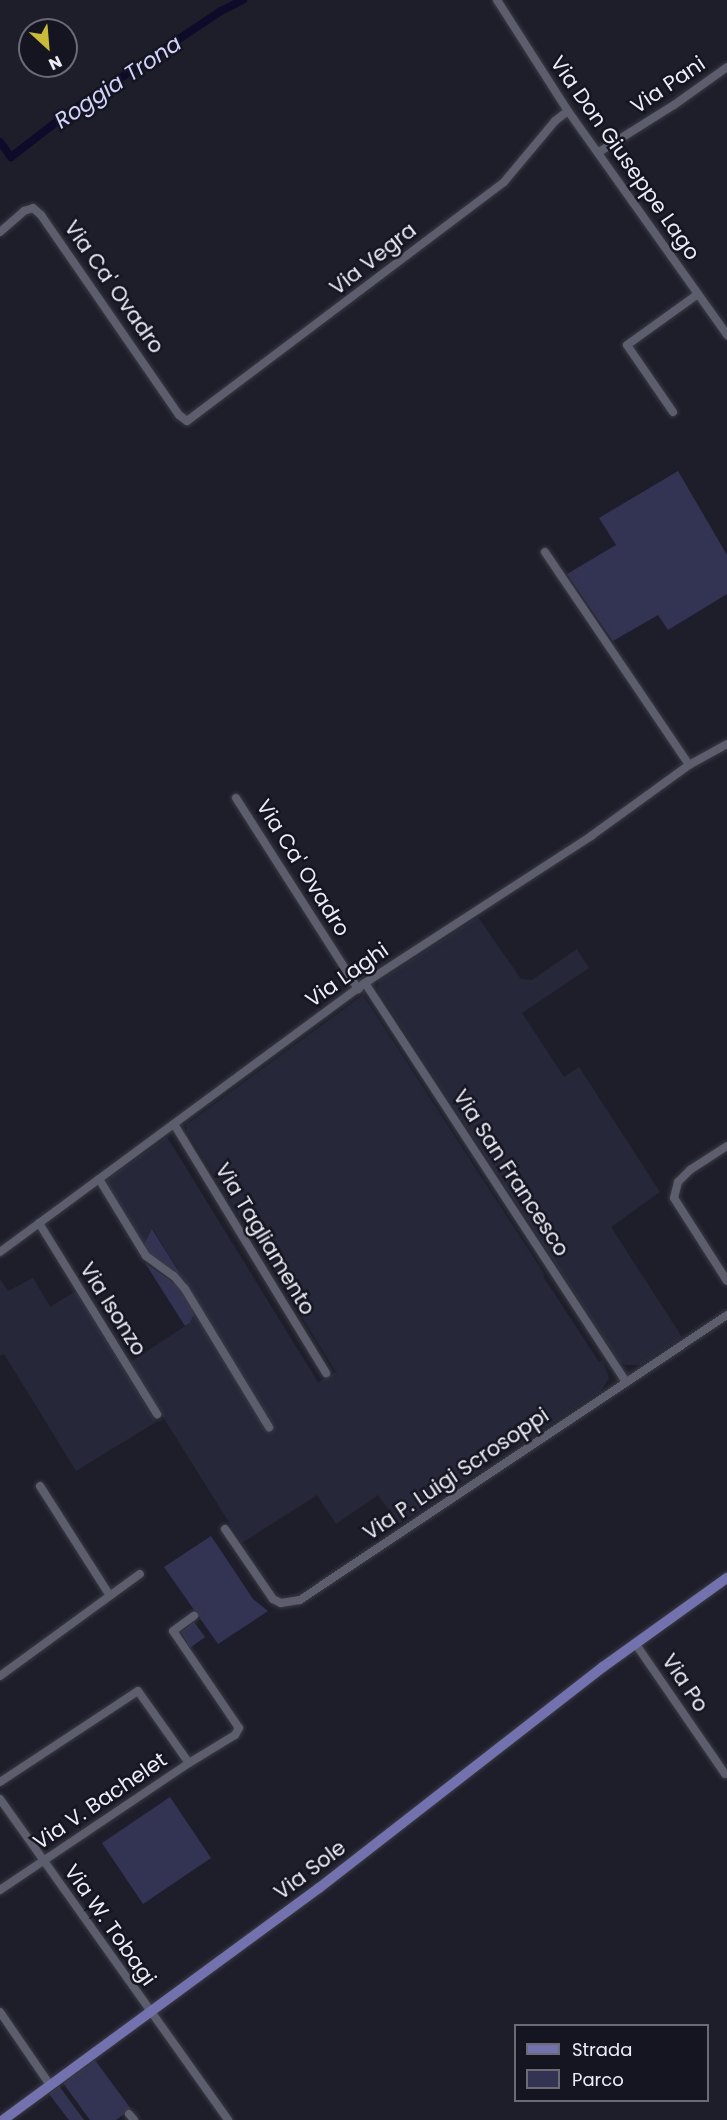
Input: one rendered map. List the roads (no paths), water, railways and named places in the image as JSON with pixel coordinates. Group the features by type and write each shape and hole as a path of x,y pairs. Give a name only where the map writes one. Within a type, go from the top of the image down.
{"main road":[{"name":"Via Sole","path":"3,2120 384,1839 635,1643 727,1578"}],"street":[{"name":"Via Don Giuseppe Lago","path":"497,0 568,111 727,334"},
{"name":"Via Pani","path":"599,152 674,105 727,67"},
{"name":"Via Vegra","path":"187,421 504,182 555,121 568,111"},
{"name":"Via Ca' Ovadro","path":"0,232 24,211 33,208 41,214 179,415 187,421"},
{"path":"674,412 627,345 698,294"},
{"path":"545,552 689,765"},
{"name":"Via Laghi","path":"0,1252 361,986 600,830 689,765 727,744"},
{"name":"Via Ca' Ovadro","path":"236,798 361,986"},
{"name":"Via San Francesco","path":"361,986 626,1382"},
{"name":"Via Tagliamento","path":"174,1124 326,1373"},
{"path":"727,1146 690,1170 678,1182 675,1194 679,1206 727,1281"},
{"path":"99,1179 146,1256 174,1276 185,1289 269,1427"},
{"name":"Via Isonzo","path":"39,1224 156,1414"},
{"name":"Via P. Luigi Scrosoppi","path":"225,1529 273,1599 281,1603 300,1600 727,1315"},
{"path":"40,1486 110,1596"},
{"path":"0,1677 140,1574"},
{"path":"189,1762 235,1735 238,1728 174,1631 194,1616"},
{"name":"Via Po","path":"635,1643 725,1774"},
{"name":"Via V. Bachelet","path":"0,1782 138,1691 189,1762 0,1890"},
{"name":"Via W. Tobagi","path":"0,1799 228,2120"},
{"path":"0,2012 50,2085"}],"waterway":[{"name":"Roggia Trona","path":"0,142 11,157 68,113 221,11 243,0"}]}
